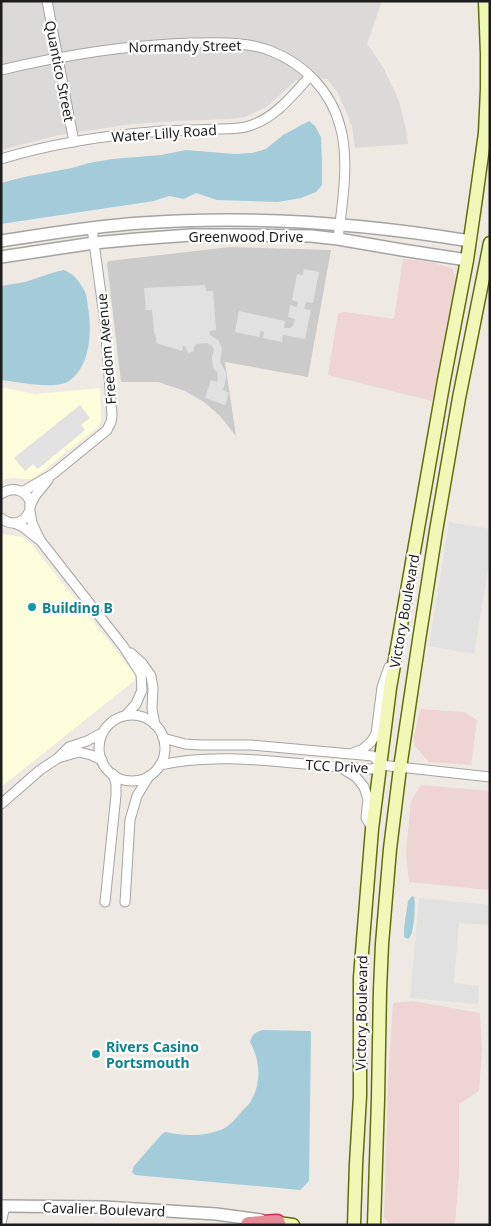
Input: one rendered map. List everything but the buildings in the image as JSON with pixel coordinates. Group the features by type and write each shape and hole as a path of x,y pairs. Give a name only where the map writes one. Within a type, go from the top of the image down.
{"highway":[{"path":"249,1225 285,1224"}],"main road":[{"name":"Victory Boulevard","path":"354,1225 360,1096 360,977 372,829 390,688 467,260 485,133 487,54 485,1"},
{"name":"Greenwood Drive","path":"470,241 490,243"},
{"name":"Victory Boulevard","path":"374,1225 380,990 388,867 418,640 459,398 488,263 490,243"},
{"name":"Greenwood Drive","path":"467,260 488,263"}],"street":[{"name":"Quantico Street","path":"47,1 74,142"},
{"name":"Normandy Street","path":"1,70 57,58 161,44 242,44 270,50 282,56 299,66 321,87 341,127 344,161 338,239"},
{"name":"Water Lilly Road","path":"1,159 74,142 162,131 233,129 249,126 282,107 310,76"},
{"name":"Greenwood Drive","path":"1,241 138,223 228,219 340,224 470,241"},
{"name":"Freedom Avenue","path":"1,494 11,489 22,492 53,474 107,430 111,422 105,323 92,228"},
{"name":"Greenwood Drive","path":"1,257 94,243 191,235 311,236 467,260"},
{"name":"Freedom Avenue","path":"14,523 24,520 35,496 53,474"},
{"path":"22,492 27,496 32,523 40,540 123,646 141,674 142,690 136,704 126,716"},
{"path":"1,518 23,527 40,540"},
{"path":"353,753 363,749 376,734 382,687 398,644"},
{"path":"123,646 142,663 152,676 152,709 155,725"},
{"path":"125,902 130,820 137,796 149,776 160,765 165,747 157,726 148,719 137,715 126,716 108,725 102,733 99,753 109,772 127,781 139,780 149,776"},
{"path":"1,804 69,747 87,741 102,733"},
{"name":"TCC Drive","path":"160,765 179,761 220,758 340,768 372,769 380,765 374,756 353,753 251,745 185,744 163,738"},
{"path":"58,758 79,752 102,760"},
{"path":"380,765 490,777"},
{"path":"340,768 356,777 364,787 368,799 366,818 372,829"},
{"path":"105,902 116,795 116,784 113,774"},
{"name":"Cavalier Boulevard","path":"1,1223 3,1206 104,1207 216,1214 285,1224"}],"shaded area":[{"path":"1,1 382,1 367,44 383,67 398,98 408,144 355,148 352,127 348,116 338,93 327,79 296,80 268,106 245,117 132,124 59,135 1,150"},
{"path":"230,247 331,250 308,377 225,362 236,436 220,416 204,402 185,391 158,382 121,382 107,263 109,261"},
{"path":"403,259 426,261 452,268 456,279 432,401 328,375 338,313 346,312 394,319"},
{"path":"304,269 319,272 313,303 306,302 304,309 311,310 305,339 283,335 282,342 263,338 264,332 261,331 259,337 235,332 239,311 285,321 284,328 293,326 295,319 288,317 290,305 297,307 298,302 292,300 297,274 303,275"},
{"path":"205,285 206,291 213,291 216,330 209,331 210,335 218,340 222,348 220,362 226,373 223,390 229,393 225,405 205,398 211,380 217,382 218,380 217,372 213,368 212,357 214,350 212,346 207,343 196,344 194,351 188,353 185,346 183,346 182,351 156,343 152,310 146,310 144,288"},
{"path":"1,387 35,394 100,388 101,422 98,427 32,479 14,478 1,481"},
{"path":"80,405 90,418 81,425 85,430 38,469 33,464 25,471 14,458"},
{"path":"449,522 490,529 490,558 474,654 429,646"},
{"path":"1,533 28,540 134,673 135,677 134,681 1,787"},
{"path":"420,709 464,712 477,720 471,765 429,762 426,759 415,746 414,737"},
{"path":"421,785 490,791 490,890 409,882 406,853 411,801"},
{"path":"419,898 490,905 490,925 459,923 454,983 479,986 478,1004 410,998"},
{"path":"413,1001 480,1013 482,1050 479,1091 459,1104 459,1173 455,1225 395,1225 390,1224 384,1218 388,1083 393,1003"}],"water":[{"path":"309,121 315,126 321,137 322,185 316,192 301,198 278,202 217,200 196,193 184,199 169,196 154,201 1,224 1,183 89,163 161,155 186,150 235,154 252,153 266,149 283,135"},
{"path":"64,270 76,279 87,297 90,337 82,366 69,381 63,384 36,385 1,380 1,286 25,282"},
{"path":"412,896 415,900 414,916 411,936 408,939 404,937 404,928 408,901"},
{"path":"263,1030 311,1031 309,1181 300,1190 135,1175 132,1172 134,1166 165,1132 194,1135 216,1132 234,1121 255,1094 258,1064 250,1042 254,1034"}],"place":[{"name":"Building B","path":"32,607"},
{"name":"Rivers Casino Portsmouth","path":"96,1054"}]}
